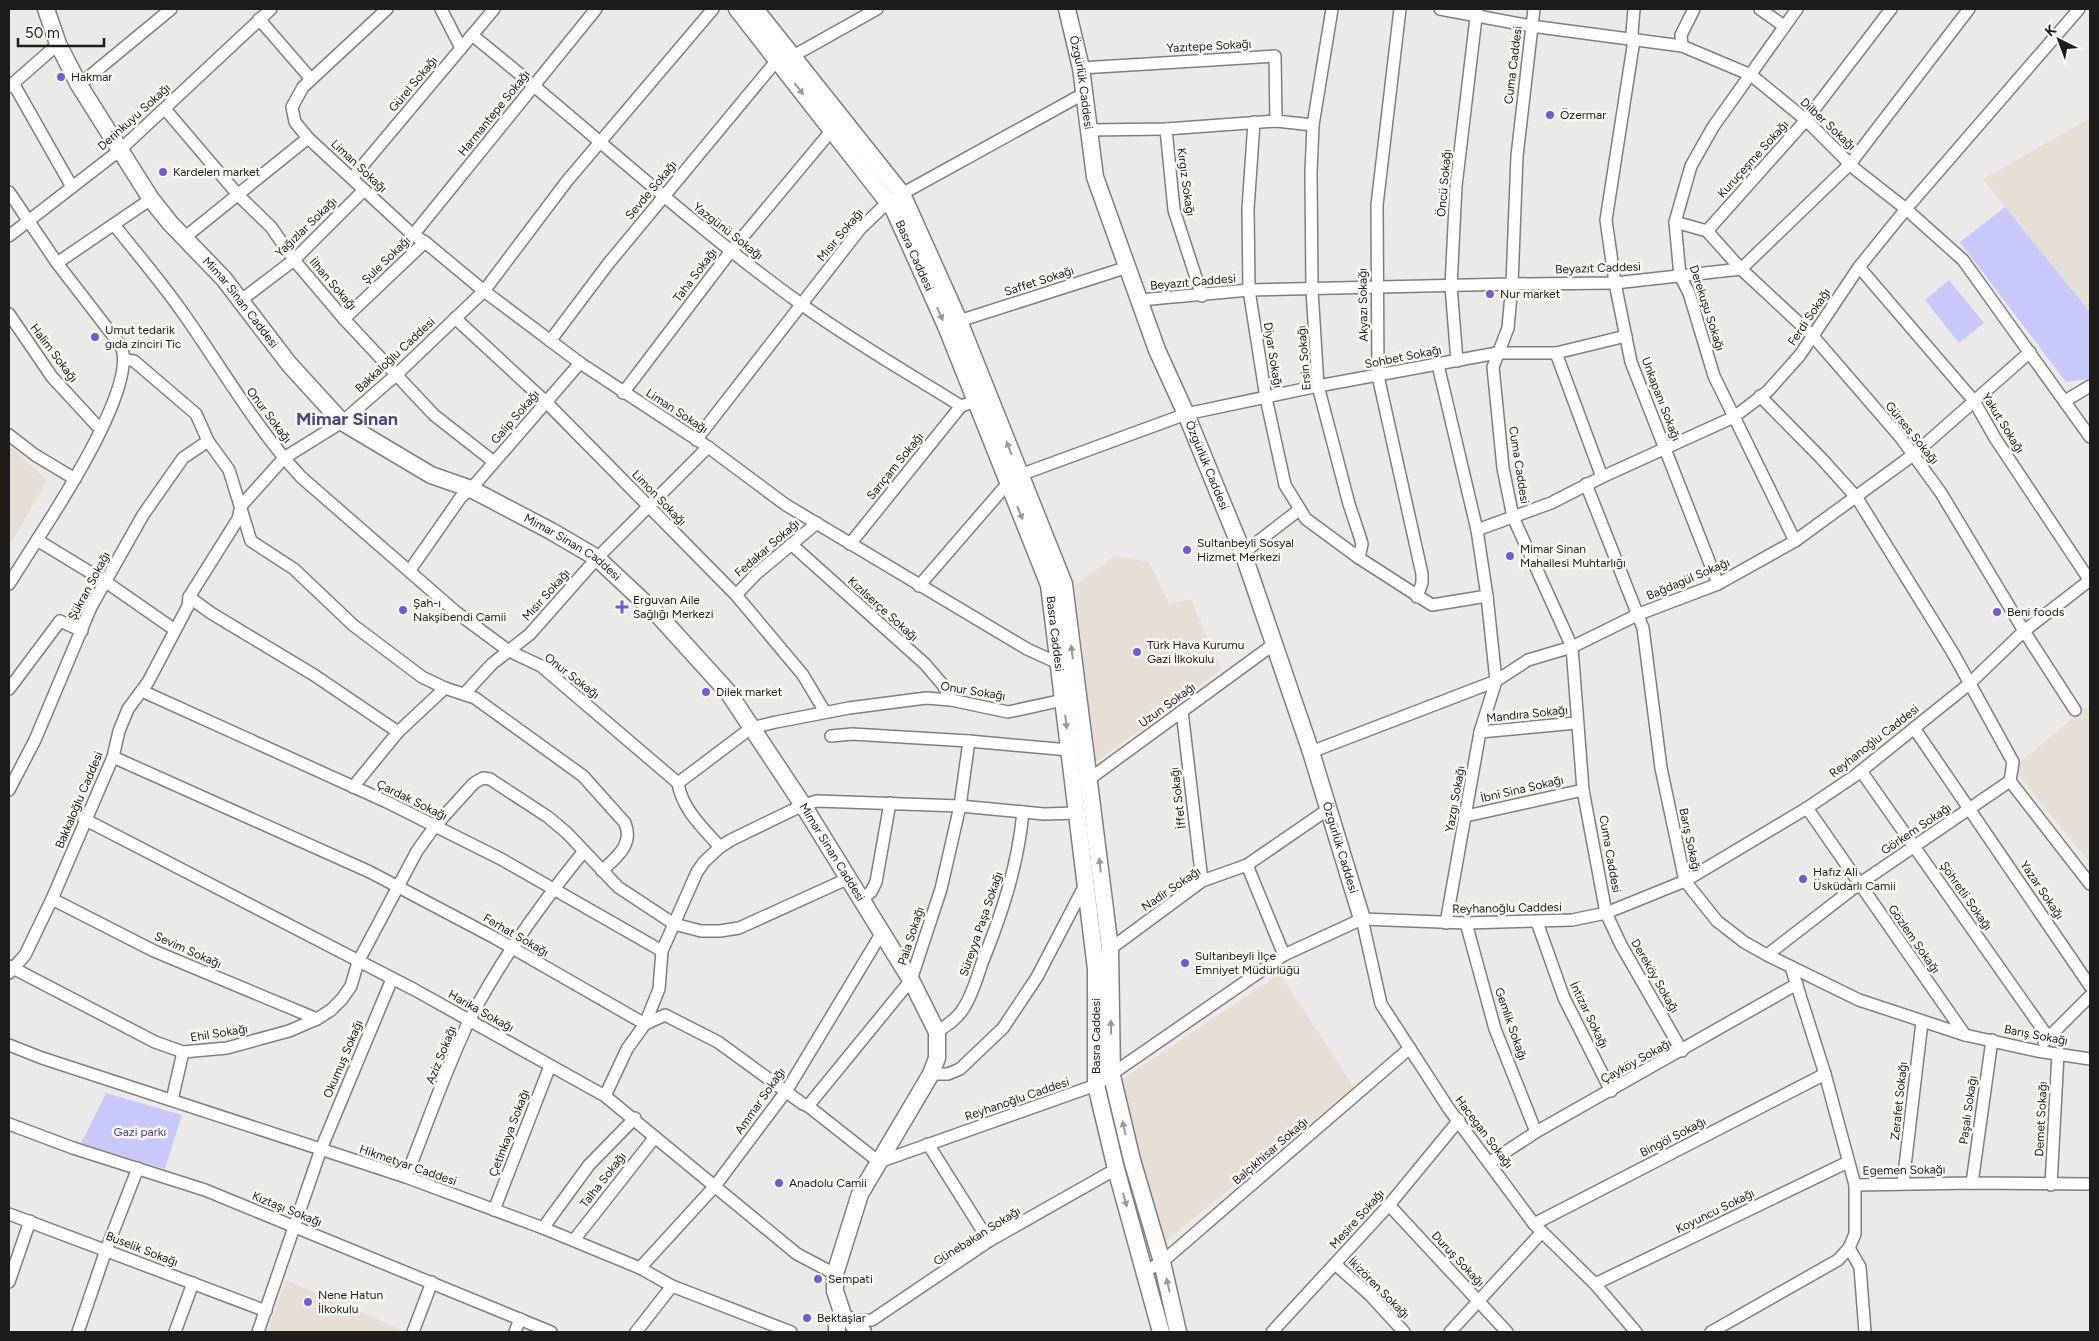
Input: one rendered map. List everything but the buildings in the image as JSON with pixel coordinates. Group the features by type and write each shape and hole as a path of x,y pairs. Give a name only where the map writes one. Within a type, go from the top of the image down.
{"main road":[{"name":"Basra Caddesi","path":"737,9 785,58 895,198 959,321 983,399 1014,479 1049,585 1060,664 1068,750 1082,781 1078,813 1096,969 1096,1085 1116,1170 1146,1271 1161,1332"},
{"name":"Basra Caddesi","path":"755,9 832,130 895,198 946,326 983,399"},
{"name":"Özgürlük Caddesi","path":"1068,9 1080,68 1096,177 1157,350 1186,414 1242,553 1310,752 1362,919"},
{"name":"Mimar Sinan Caddesi","path":"48,10 58,44 79,86 151,199 184,238 224,279 289,364 342,422 431,475 471,489 551,531 597,558 659,616 728,692 803,805 847,880 911,980 938,1032 937,1058 931,1074 860,1194 835,1274 835,1291 847,1328"},
{"name":"Basra Caddesi","path":"1014,479 1064,584 1082,781 1110,949 1112,1076 1132,1160 1162,1262 1178,1332"}],"street":[{"path":"79,86 171,9"},
{"name":"Derinkuyu Sokağı","path":"9,236 120,150 271,9"},
{"name":"Liman Sokağı","path":"387,9 303,87 292,107 295,122 308,138 353,177 364,190 413,236 425,242 484,291 580,363 708,447 786,504 919,586 1027,649 1060,664"},
{"path":"441,9 461,48"},
{"name":"Gürel Sokağı","path":"353,177 494,9"},
{"name":"Harmantepe Sokağı","path":"413,236 596,9"},
{"name":"Bakkaloğlu Caddesi","path":"10,969 25,955 52,899 84,819 113,757 119,731 128,709 142,690 188,606 189,596 238,519 241,506 284,458 342,422 396,375 484,291 567,181 713,9"},
{"name":"Ersin Sokağı","path":"1332,9 1313,125 1311,172 1312,290 1318,386 1349,504 1360,537 1359,558"},
{"name":"Akyazı Sokağı","path":"1400,9 1376,205 1378,376 1422,574 1422,583 1416,597"},
{"name":"Dilber Sokağı","path":"1440,9 1477,11 1531,26 1682,46 1751,75 1806,120 1850,164 1906,209 1963,260 2090,437"},
{"name":"Cuma Caddesi","path":"1534,9 1517,156 1512,284 1508,328 1493,367 1503,468 1513,518 1572,647 1576,723 1583,790 1606,913"},
{"name":"Unkapanı Sokağı","path":"1634,9 1632,33 1634,40 1606,220 1615,283 1631,362 1718,584"},
{"path":"1682,46 1681,35 1694,9"},
{"path":"1760,9 1784,26"},
{"name":"Derekuşu Sokağı","path":"1795,541 1714,376 1689,293 1680,276 1675,222 1691,166 1713,127 1797,9"},
{"name":"Kuruçeşme Sokağı","path":"1707,231 1806,120 1891,9"},
{"path":"1741,268 1850,164 1969,9"},
{"name":"Ferdi Sokağı","path":"1477,530 1551,503 1586,484 1734,417 1768,391 1800,355 1860,267 1906,209 2079,9"},
{"name":"Sevde Sokağı","path":"550,341 663,198 785,58 872,10"},
{"name":"Öncü Sokağı","path":"1457,360 1451,286 1456,186 1477,11"},
{"path":"260,19 311,79"},
{"name":"Yazgünü Sokağı","path":"472,35 534,85 663,198 730,251 802,305 961,406"},
{"path":"58,44 11,85 72,187"},
{"name":"Yazıtepe Sokağı","path":"1080,68 1276,56 1276,121"},
{"name":"Mısır Sokağı","path":"696,440 860,229 895,198 1083,94"},
{"name":"İlhan Sokağı","path":"165,109 239,196 270,228 294,260 344,319 396,375 434,415 494,462"},
{"path":"1088,130 1166,128 1276,121 1313,125"},
{"name":"Diyar Sokağı","path":"1254,122 1248,210 1249,290 1266,398 1285,484 1299,510 1316,528 1359,558"},
{"name":"Kırgız Sokağı","path":"1166,128 1174,210 1202,296"},
{"name":"Taha Sokağı","path":"623,393 730,251 832,130"},
{"path":"184,238 239,196 308,138"},
{"name":"Yağızlar Sokağı","path":"240,301 294,260 364,190"},
{"path":"9,192 57,263 121,346 125,359 122,377 92,449 9,584"},
{"path":"57,263 116,226 151,199"},
{"path":"1675,222 1707,231"},
{"name":"Onur Sokağı","path":"116,226 183,313 240,400 284,458 301,476 456,612 509,651 541,666 678,783 751,728 825,712 926,698 951,700 1008,712 1063,700"},
{"name":"Gürses Sokağı","path":"1707,231 1741,268 1812,335 1913,455 1941,493 2024,631 2075,710"},
{"name":"Şule Sokağı","path":"344,319 425,242"},
{"name":"Saffet Sokağı","path":"959,321 1128,267"},
{"name":"Yakut Sokağı","path":"1860,267 1974,401 1995,438 2090,580"},
{"name":"Beyazıt Caddesi","path":"1140,300 1202,296 1249,290 1615,283 1741,268"},
{"name":"Halim Sokağı","path":"9,314 52,377 100,429"},
{"name":"Limon Sokağı","path":"456,318 547,403 736,595 803,675 825,712"},
{"name":"Sohbet Sokağı","path":"1014,479 1186,414 1318,386 1457,360 1497,353 1556,353 1626,336"},
{"name":"Bağdagül Sokağı","path":"1310,752 1496,682 1528,660 1572,647 1639,614 1718,584 1795,541 1857,498 1913,455 2030,352"},
{"path":"1556,353 1602,477"},
{"path":"125,359 134,361 196,414 208,441 229,470 250,541 294,569 353,625 422,677 445,688 465,693 583,776 625,823 628,831 626,845 602,871"},
{"name":"Galip Sokağı","path":"410,570 460,497 471,489 580,363"},
{"path":"1438,365 1477,530 1487,596 1496,682"},
{"path":"2065,401 2090,386"},
{"path":"1760,396 1857,498 1969,684 2013,762 2010,781 2090,884"},
{"path":"961,406 983,399"},
{"name":"Sarıçam Sokağı","path":"850,544 961,406"},
{"path":"9,436 35,455 75,479"},
{"name":"Şükran Sokağı","path":"9,790 35,740 91,607 143,515 183,458 208,441"},
{"name":"Mısır Sokağı","path":"465,693 492,664 530,634 597,558 708,447"},
{"path":"919,586 1014,479"},
{"name":"Barış Sokağı","path":"1586,484 1643,628 1661,768 1685,881 1717,921 1744,942 1767,955 1859,1000 1965,1035 2090,1059"},
{"path":"1242,553 1299,510"},
{"name":"Fedakar Sokağı","path":"736,595 791,544 817,523"},
{"path":"37,540 106,582 175,630"},
{"name":"Kızılserçe Sokağı","path":"791,544 925,664 943,685 951,700"},
{"path":"1359,558 1427,603 1438,606 1487,596"},
{"name":"Reyhanoğlu Caddesi","path":"879,1162 1096,1085 1112,1076 1284,955 1362,919 1446,923 1572,920 1606,913 1685,881 1807,808 1861,771 1969,684 2024,631 2090,580"},
{"path":"189,596 211,612 314,675 398,732"},
{"path":"9,689 60,621 82,631"},
{"name":"Uzun Sokağı","path":"1082,781 1274,644"},
{"name":"Yazgı Sokağı","path":"1446,923 1480,732 1496,682"},
{"path":"353,787 398,732 445,688"},
{"name":"Çardak Sokağı","path":"142,690 436,826 554,888 662,951"},
{"name":"İffet Sokağı","path":"1182,711 1202,881"},
{"name":"Mandıra Sokağı","path":"1480,732 1576,723"},
{"name":"Yazar Sokağı","path":"1914,728 2090,986"},
{"path":"831,736 852,734 969,741 1068,750"},
{"name":"Pala Sokağı","path":"808,1106 911,980 941,889 960,806 969,741"},
{"name":"Ferhat Sokağı","path":"113,757 370,872 512,948 645,1024"},
{"name":"Şöhretli Sokağı","path":"1861,771 2048,1037"},
{"name":"Ehil Sokağı","path":"10,969 155,1042 183,1052 227,1048 261,1040 317,1020 332,1010 351,986 358,962 417,851 474,783 486,778 548,817 584,851"},
{"name":"Görkem Sokağı","path":"1767,955 1859,884 2010,781"},
{"path":"678,783 687,808 720,847"},
{"name":"İbni Sina Sokağı","path":"1466,816 1583,790"},
{"path":"606,1096 627,1049 645,1024 659,989 662,951 697,872 720,847 803,805 817,801 960,806 1050,814 1078,813"},
{"path":"860,900 871,892 876,882 890,803"},
{"name":"Gözlem Sokağı","path":"1807,808 1965,1035"},
{"name":"Nadir Sokağı","path":"1110,949 1202,881 1246,865 1327,810"},
{"name":"Süreyya Paşa Sokağı","path":"938,1032 951,1023 964,1009 989,946 1015,867 1023,812"},
{"name":"Harika Sokağı","path":"84,819 392,979 606,1096 635,1118 655,1137 797,1254 835,1274"},
{"path":"584,851 618,887 674,924 701,931 739,928 847,880"},
{"name":"Aziz Sokağı","path":"406,1177 470,1021 512,948 554,888 584,851"},
{"path":"1246,865 1284,955"},
{"path":"931,1074 942,1075 960,1069 1003,1028 1034,984 1086,883"},
{"name":"Sevim Sokağı","path":"52,899 154,951 317,1020"},
{"name":"Dereköy Sokağı","path":"1606,913 1621,945 1682,1051"},
{"name":"Hacegan Sokağı","path":"1362,919 1381,1004 1449,1109 1538,1228 1595,1284 1636,1332"},
{"name":"İntizar Sokağı","path":"1537,922 1564,998 1611,1090"},
{"name":"Gemlik Sokağı","path":"1466,923 1495,1029 1536,1132"},
{"name":"Ammar Sokağı","path":"640,1268 715,1186 787,1090 881,934"},
{"name":"Egemen Sokağı","path":"1791,967 1798,984 1825,1074 1855,1185 1903,1183 2090,1184"},
{"name":"Okumuş Sokağı","path":"258,1332 320,1149 392,979"},
{"name":"Çayköy Sokağı","path":"1490,1162 1536,1132 1798,984"},
{"path":"2037,1050 2090,996"},
{"path":"645,1024 665,1015 718,1042 787,1090 802,1104 808,1106 879,1162"},
{"name":"Zerafet Sokağı","path":"1903,1183 1922,1022"},
{"name":"Paşalı Sokağı","path":"1972,1183 1992,1040"},
{"name":"Hikmetyar Caddesi","path":"9,1045 406,1177 574,1240 640,1268 672,1286 791,1332"},
{"name":"Balçıkhisar Sokağı","path":"1146,1271 1162,1262 1410,1048"},
{"path":"172,1100 183,1052"},
{"name":"Demet Sokağı","path":"2052,1184 2058,1054"},
{"name":"Çetinkaya Sokağı","path":"494,1210 550,1066"},
{"name":"Bingöl Sokağı","path":"1538,1228 1825,1074"},
{"path":"543,1228 589,1165 635,1118"},
{"name":"Mesire Sokağı","path":"1272,1332 1389,1205 1458,1120"},
{"name":"Kıztaşı Sokağı","path":"9,1124 206,1190 551,1332"},
{"name":"Talha Sokağı","path":"574,1240 655,1137"},
{"path":"928,1144 989,1241"},
{"name":"Koyuncu Sokağı","path":"1595,1284 1848,1162"},
{"path":"78,1332 106,1250 138,1168"},
{"name":"Günebakan Sokağı","path":"847,1328 872,1320 989,1241 1116,1170"},
{"path":"1711,1332 1832,1264 1849,1248 1856,1226 1855,1185"},
{"name":"Duruş Sokağı","path":"1389,1205 1507,1332"},
{"name":"Buselik Sokağı","path":"9,1214 266,1311"},
{"path":"9,1282 30,1221"},
{"path":"1450,1332 1479,1302 1538,1228"},
{"path":"1849,1248 1860,1267 1865,1332"},
{"name":"İkizören Sokağı","path":"1335,1264 1370,1295 1404,1332"},
{"path":"413,1332 432,1282"},
{"path":"175,1332 192,1283"},
{"path":"636,1332 672,1286"},
{"path":"515,1332 520,1319"}],"shaded area":[{"path":"2090,118 2090,312 1983,179"},
{"path":"9,445 47,480 9,547"},
{"path":"1115,556 1149,562 1169,604 1191,599 1221,670 1095,763 1075,585"},
{"path":"2090,704 2090,863 2013,768"},
{"path":"1280,974 1354,1087 1160,1246 1118,1082"},
{"name":"Nene Hatun İlkokulu","path":"286,1280 400,1329 399,1332 267,1332"}],"green space":[{"path":"2005,207 2090,312 2090,379 2066,382 1960,242"},
{"path":"1949,280 1984,323 1959,343 1925,300"},
{"name":"Gazi parkı","path":"106,1093 182,1115 165,1169 81,1143"}],"place":[{"name":"Hakmar","path":"61,77"},
{"name":"Özermar","path":"1550,115"},
{"name":"Kardelen market","path":"163,172"},
{"name":"Nur market","path":"1490,294"},
{"name":"Umut tedarik gıda zinciri Tic","path":"95,337"},
{"name":"Sultanbeyli Sosyal Hizmet Merkezi","path":"1187,550"},
{"name":"Mimar Sinan Mahallesi Muhtarlığı","path":"1510,556"},
{"name":"Erguvan Aile Sağlığı Merkezi","path":"622,607"},
{"name":"Şah-ı Nakşibendi Camii","path":"403,610"},
{"name":"Beni foods","path":"1997,612"},
{"name":"Türk Hava Kurumu Gazi İlkokulu","path":"1137,652"},
{"name":"Dilek market","path":"706,692"},
{"name":"Hafız Ali Üsküdarlı Camii","path":"1803,879"},
{"name":"Sultanbeyli İlçe Emniyet Müdürlüğü","path":"1185,963"},
{"name":"Anadolu Camii","path":"779,1183"},
{"name":"Sempati","path":"818,1279"},
{"name":"Nene Hatun İlkokulu","path":"308,1302"},
{"name":"Bektaşlar","path":"807,1318"}],"district":[{"name":"Mimar Sinan","path":"347,419"}]}
